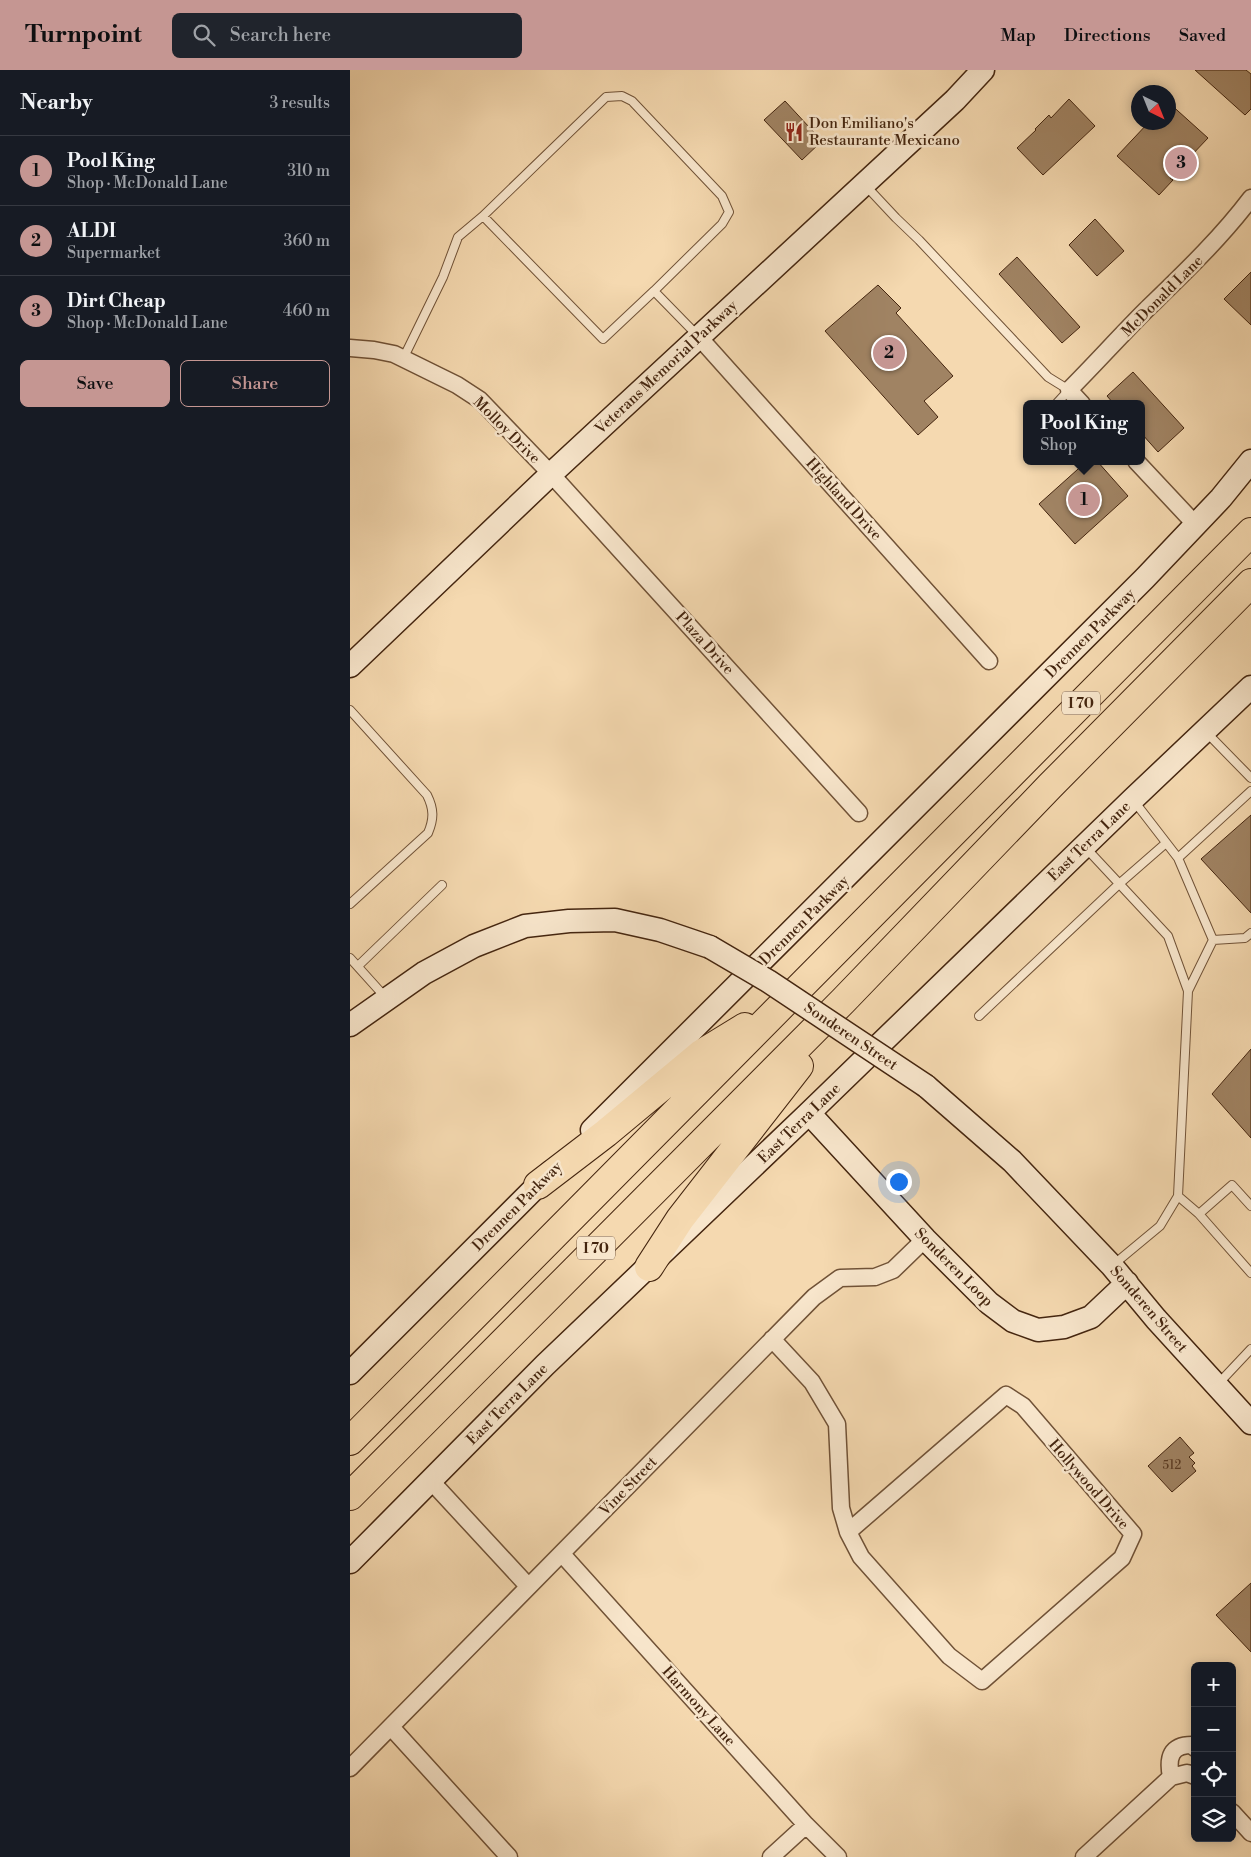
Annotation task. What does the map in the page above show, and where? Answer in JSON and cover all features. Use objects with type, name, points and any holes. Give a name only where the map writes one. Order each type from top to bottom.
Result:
[{"type":"highway","name":"I 70","points":[[350,1442],[1251,532]]},
{"type":"highway","name":"I 70","points":[[350,1496],[843,1001],[1050,786],[1251,583]]},
{"type":"highway","points":[[649,1267],[680,1220],[807,1056],[843,1001]]},
{"type":"highway","points":[[538,1185],[606,1133],[701,1054],[783,1004]]},
{"type":"main road","name":"Veterans Memorial Parkway","points":[[350,666],[698,336],[956,100],[984,70]]},
{"type":"main road","name":"Drennen Parkway","points":[[350,1373],[1145,578],[1221,498],[1251,461]]},
{"type":"main road","name":"East Terra Lane","points":[[350,1562],[545,1365],[809,1113],[1133,799],[1251,688]]},
{"type":"main road","name":"Sonderen Street","points":[[350,1025],[424,973],[474,946],[525,926],[569,921],[615,920],[660,930],[710,947],[768,981],[926,1086],[1012,1160],[1112,1266],[1156,1319],[1251,1423]]},
{"type":"main road","name":"Sonderen Loop","points":[[809,1113],[925,1239],[989,1303],[1013,1321],[1038,1330],[1064,1327],[1091,1317],[1127,1283]]},
{"type":"street","name":"McDonald Lane","points":[[1069,390],[1203,255],[1251,198]]},
{"type":"street","name":"Highland Drive","points":[[698,336],[989,661]]},
{"type":"street","name":"Molloy Drive","points":[[350,348],[394,354],[457,385],[480,400],[551,474]]},
{"type":"street","points":[[1069,390],[1078,400]]},
{"type":"street","points":[[1140,465],[1195,524]]},
{"type":"street","name":"Plaza Drive","points":[[551,474],[859,813]]},
{"type":"street","name":"Vine Street","points":[[350,1768],[814,1297],[840,1278],[876,1277],[893,1270],[925,1239]]},
{"type":"street","name":"Hollywood Drive","points":[[772,1339],[812,1382],[837,1424],[840,1508],[848,1532],[861,1557],[949,1656],[982,1681],[1122,1558],[1133,1534],[1023,1406],[1006,1395],[848,1532]]},
{"type":"street","points":[[430,1481],[528,1586]]},
{"type":"street","name":"Harmony Lane","points":[[562,1554],[806,1825],[838,1857]]},
{"type":"street","points":[[391,1727],[509,1857]]},
{"type":"street","points":[[1171,1777],[1169,1761],[1173,1752],[1182,1745],[1191,1745]]},
{"type":"street","points":[[1084,1857],[1171,1777],[1187,1773],[1191,1774]]},
{"type":"street","points":[[1236,1816],[1251,1833]]},
{"type":"street","points":[[771,1857],[806,1825]]},
{"type":"lane","points":[[403,359],[443,277],[458,237],[483,216],[606,96],[622,96],[632,102],[722,196],[729,212],[722,224],[603,340],[483,216]]},
{"type":"lane","points":[[865,185],[1048,377],[1069,390]]},
{"type":"lane","points":[[654,291],[698,336]]},
{"type":"lane","name":"McDonald Lane","points":[[1060,400],[1069,390]]},
{"type":"lane","points":[[350,710],[428,795],[433,806],[433,821],[428,833],[350,904]]},
{"type":"lane","points":[[1205,731],[1251,778]]},
{"type":"lane","points":[[1178,858],[1251,791]]},
{"type":"lane","points":[[1133,799],[1178,858],[1213,940],[1188,991]]},
{"type":"lane","points":[[979,1016],[1119,884],[1166,843]]},
{"type":"lane","points":[[1084,846],[1168,936],[1188,991],[1178,1196],[1160,1226],[1112,1266]]},
{"type":"lane","points":[[358,966],[442,885]]},
{"type":"lane","points":[[1213,940],[1245,938],[1251,933]]},
{"type":"lane","points":[[350,958],[388,999]]},
{"type":"lane","points":[[1199,1214],[1232,1185],[1251,1206]]},
{"type":"lane","points":[[1178,1196],[1199,1214],[1251,1273]]},
{"type":"lane","points":[[1217,1386],[1251,1349]]},
{"type":"building","points":[[1195,70],[1246,70],[1251,74],[1251,109],[1245,115]]},
{"type":"building","points":[[1069,99],[1095,126],[1043,175],[1017,148],[1049,115],[1051,118]]},
{"type":"building","name":"Don Emiliano's Restaurante Mexicano","points":[[785,101],[822,141],[802,160],[764,120]]},
{"type":"building","points":[[1176,109],[1208,138],[1170,178],[1173,180],[1159,195],[1117,156],[1141,130],[1176,130]]},
{"type":"building","points":[[1095,219],[1124,251],[1097,276],[1069,245]]},
{"type":"building","points":[[1017,257],[1080,327],[1062,343],[999,274]]},
{"type":"building","points":[[1251,272],[1251,325],[1224,299]]},
{"type":"building","points":[[878,285],[901,308],[896,313],[953,376],[924,401],[938,417],[918,435],[825,331]]},
{"type":"building","points":[[1133,372],[1184,428],[1158,452],[1145,437],[1145,400],[1110,400],[1107,396]]},
{"type":"building","points":[[1083,465],[1101,465],[1128,496],[1075,544],[1039,504]]},
{"type":"building","points":[[1251,815],[1251,913],[1201,859]]},
{"type":"building","points":[[1251,1049],[1251,1138],[1212,1094]]},
{"type":"building","points":[[1180,1437],[1194,1453],[1189,1457],[1195,1463],[1192,1466],[1196,1471],[1172,1492],[1148,1466]]},
{"type":"building","points":[[1251,1583],[1251,1652],[1216,1615]]},
{"type":"place","name":"Don Emiliano's Restaurante Mexicano","points":[[794,132]]},
{"type":"place","name":"Dirt Cheap","points":[[1181,163]]},
{"type":"place","name":"ALDI","points":[[889,353]]},
{"type":"place","name":"Pool King","points":[[1084,500]]}]
